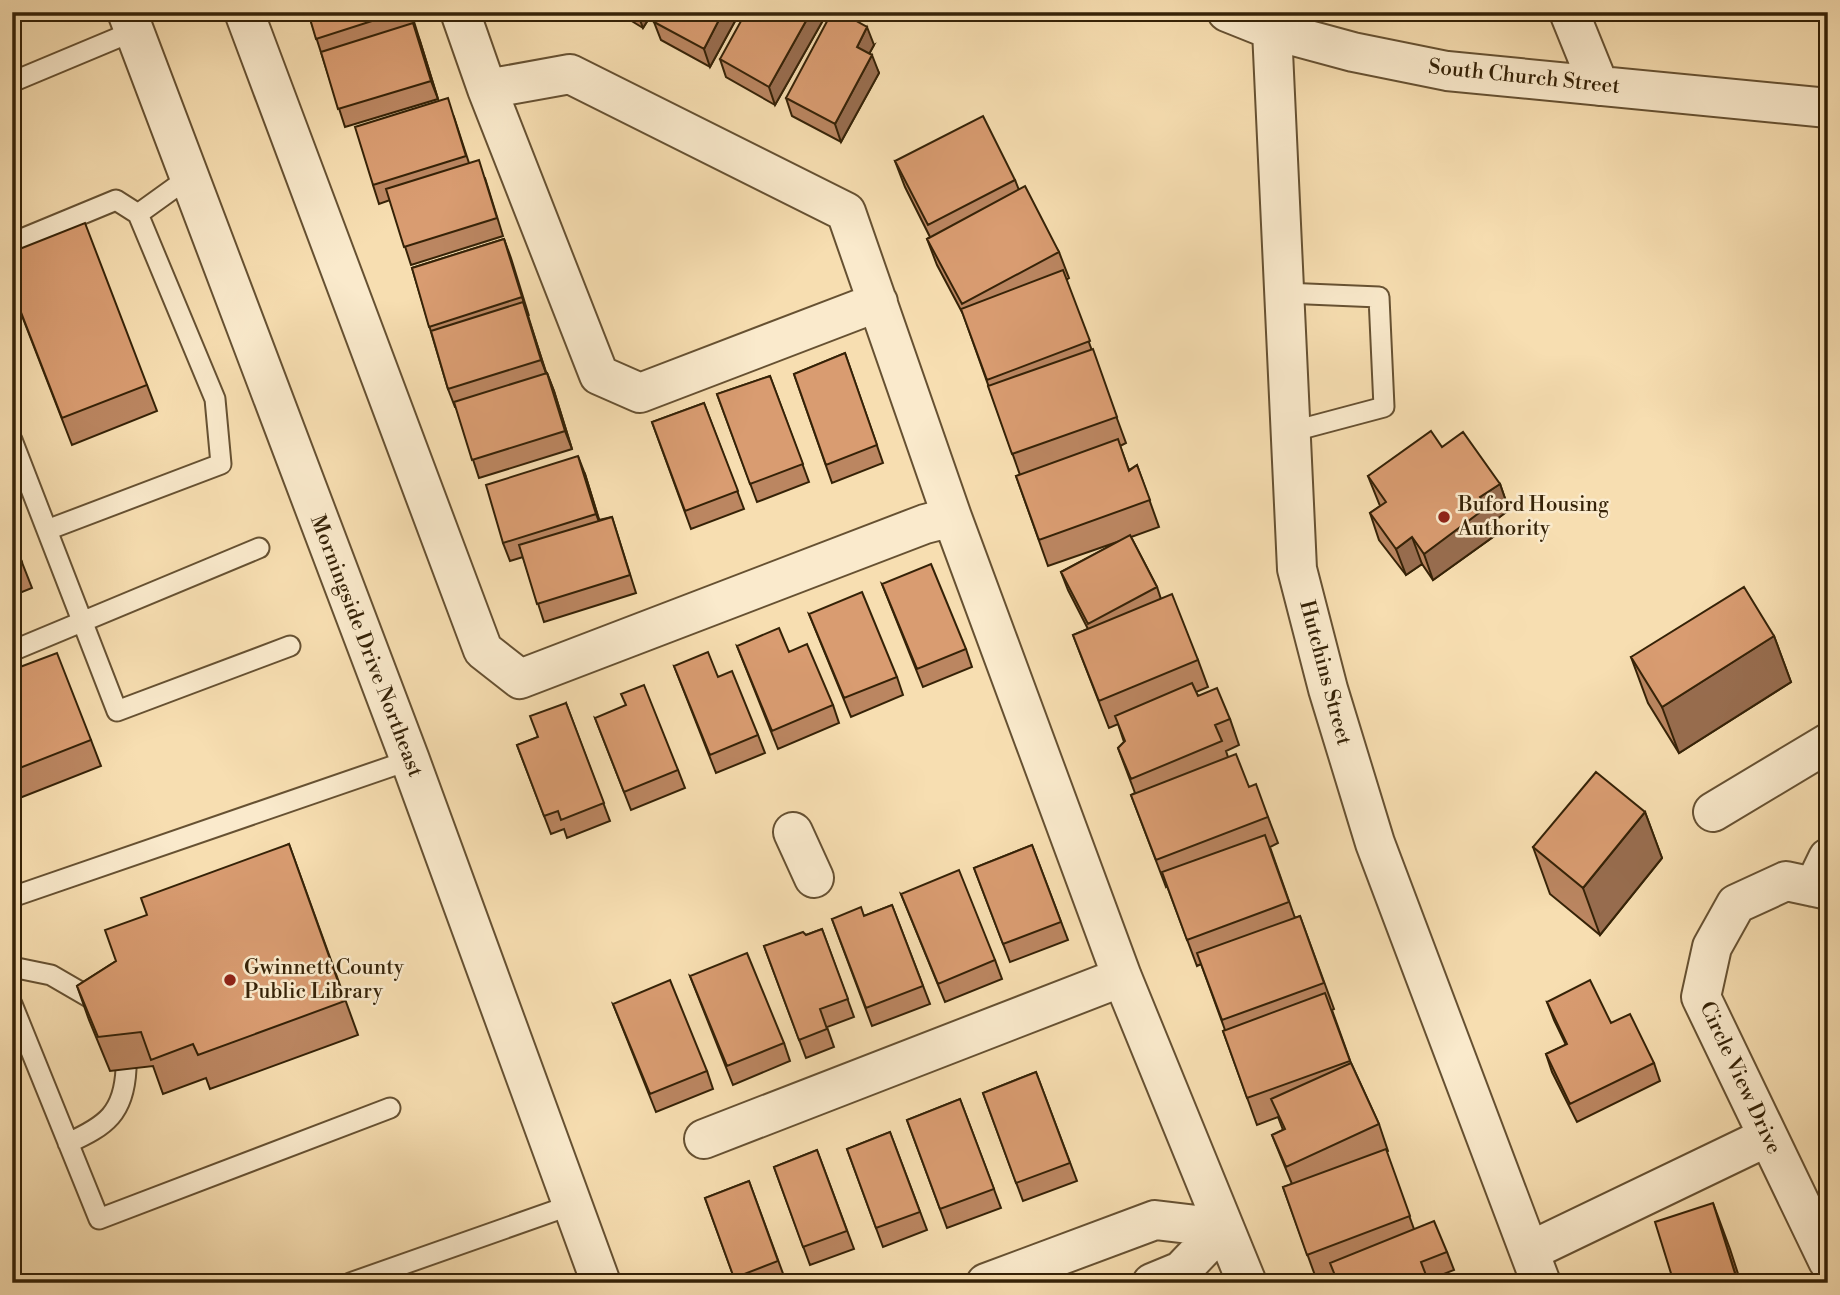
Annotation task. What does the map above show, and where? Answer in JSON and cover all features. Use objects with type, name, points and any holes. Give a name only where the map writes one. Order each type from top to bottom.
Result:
[{"type":"street","points":[[244,12],[483,650],[520,679],[925,524],[952,517]]},
{"type":"street","points":[[460,12],[487,89],[599,375],[639,393],[878,302]]},
{"type":"street","name":"South Church Street","points":[[1227,12],[1272,30],[1447,71],[1828,108]]},
{"type":"street","points":[[1570,12],[1599,86]]},
{"type":"street","name":"Morningside Drive Northeast","points":[[130,22],[410,760],[601,1283]]},
{"type":"street","name":"Hutchins Street","points":[[1272,30],[1297,569],[1328,689],[1375,843],[1536,1267]]},
{"type":"street","points":[[487,89],[570,74],[846,212],[952,517],[1122,976],[1247,1283]]},
{"type":"street","points":[[1713,812],[1828,743]]},
{"type":"street","points":[[793,832],[814,878]]},
{"type":"street","name":"Circle View Drive","points":[[1823,879],[1786,881],[1736,904],[1712,947],[1701,997],[1828,1261]]},
{"type":"street","points":[[704,1139],[1122,976]]},
{"type":"street","points":[[1536,1267],[1767,1138]]},
{"type":"street","points":[[986,1283],[1155,1220],[1222,1227]]},
{"type":"street","points":[[1152,1283],[1181,1271],[1222,1227]]},
{"type":"lane","points":[[12,82],[130,22]]},
{"type":"lane","points":[[138,214],[188,177]]},
{"type":"lane","points":[[12,243],[117,200],[138,214],[215,399],[221,464],[47,530]]},
{"type":"lane","points":[[1284,293],[1379,297],[1384,407],[1290,432]]},
{"type":"lane","points":[[12,440],[117,711],[290,646]]},
{"type":"lane","points":[[12,652],[259,548]]},
{"type":"lane","points":[[12,897],[410,760]]},
{"type":"lane","points":[[12,967],[51,975],[92,997],[107,1009]]},
{"type":"lane","points":[[12,1003],[99,1219],[390,1108]]},
{"type":"lane","points":[[68,1143],[101,1128],[117,1109],[126,1069]]},
{"type":"lane","points":[[350,1283],[574,1204]]},
{"type":"building","points":[[308,12],[400,12],[316,39]]},
{"type":"building","points":[[660,12],[723,12],[704,49],[654,22]]},
{"type":"building","points":[[746,12],[811,12],[769,87],[720,59]]},
{"type":"building","points":[[832,12],[840,12],[867,27],[857,47],[872,55],[835,124],[786,98]]},
{"type":"building","points":[[413,23],[431,81],[338,109],[321,52]]},
{"type":"building","points":[[448,98],[466,156],[373,185],[355,127]]},
{"type":"building","points":[[983,116],[1015,180],[928,225],[895,161]]},
{"type":"building","points":[[479,160],[497,218],[404,247],[386,189]]},
{"type":"building","points":[[1025,186],[1059,252],[962,304],[927,239]]},
{"type":"building","points":[[85,223],[147,385],[62,418],[12,289],[12,252]]},
{"type":"building","points":[[504,239],[522,297],[429,327],[412,268]]},
{"type":"building","points":[[1063,270],[1090,341],[987,380],[961,309]]},
{"type":"building","points":[[523,302],[541,360],[448,389],[431,331]]},
{"type":"building","points":[[1093,349],[1117,417],[1012,454],[988,386]]},
{"type":"building","points":[[845,353],[877,445],[826,465],[794,374]]},
{"type":"building","points":[[547,373],[565,431],[472,460],[454,402]]},
{"type":"building","points":[[770,376],[803,464],[750,484],[717,394]]},
{"type":"building","points":[[704,403],[738,491],[685,511],[652,422]]},
{"type":"building","name":"Buford Housing Authority","points":[[1431,431],[1442,447],[1463,432],[1500,484],[1480,497],[1487,507],[1424,554],[1412,537],[1396,549],[1370,513],[1386,502],[1368,476]]},
{"type":"building","points":[[1118,439],[1129,471],[1137,465],[1150,500],[1039,540],[1016,476]]},
{"type":"building","points":[[578,456],[596,514],[503,543],[486,485]]},
{"type":"building","points":[[612,517],[630,575],[537,604],[519,545]]},
{"type":"building","points":[[1130,535],[1157,587],[1088,624],[1061,572]]},
{"type":"building","points":[[12,537],[22,562],[12,566]]},
{"type":"building","points":[[931,564],[966,649],[917,669],[882,584]]},
{"type":"building","points":[[1744,587],[1774,636],[1662,707],[1631,657]]},
{"type":"building","points":[[862,592],[897,677],[844,698],[809,614]]},
{"type":"building","points":[[1172,594],[1198,660],[1099,701],[1073,635]]},
{"type":"building","points":[[779,628],[789,652],[807,644],[833,705],[772,731],[737,646]]},
{"type":"building","points":[[708,652],[718,677],[732,671],[758,735],[710,755],[674,666]]},
{"type":"building","points":[[57,653],[91,740],[12,771],[12,670]]},
{"type":"building","points":[[1192,683],[1198,696],[1217,688],[1230,719],[1215,725],[1222,741],[1131,779],[1118,748],[1125,741],[1115,716]]},
{"type":"building","points":[[644,685],[678,770],[624,792],[595,718],[626,705],[621,694]]},
{"type":"building","points":[[566,703],[604,803],[561,820],[558,811],[544,816],[517,745],[538,737],[530,716]]},
{"type":"building","points":[[1236,754],[1249,787],[1256,784],[1268,817],[1156,860],[1131,795]]},
{"type":"building","points":[[1596,772],[1645,812],[1583,888],[1533,847]]},
{"type":"building","points":[[1265,835],[1289,902],[1187,940],[1162,872]]},
{"type":"building","name":"Gwinnett County Public Library","points":[[289,844],[345,1001],[198,1055],[193,1044],[151,1060],[141,1032],[98,1037],[77,986],[116,961],[105,930],[147,915],[141,898]]},
{"type":"building","points":[[1032,845],[1061,922],[1003,944],[974,868]]},
{"type":"building","points":[[959,870],[995,960],[938,984],[901,894]]},
{"type":"building","points":[[892,905],[923,986],[866,1008],[832,919],[861,907],[864,916]]},
{"type":"building","points":[[1300,916],[1324,983],[1222,1020],[1197,953]]},
{"type":"building","points":[[822,929],[848,999],[820,1009],[827,1029],[799,1040],[764,946],[803,932],[806,935]]},
{"type":"building","points":[[747,953],[784,1043],[727,1066],[690,976]]},
{"type":"building","points":[[670,980],[707,1071],[650,1094],[613,1004]]},
{"type":"building","points":[[1590,980],[1611,1023],[1630,1014],[1654,1063],[1570,1104],[1546,1054],[1567,1044],[1547,1002]]},
{"type":"building","points":[[1325,993],[1350,1061],[1247,1098],[1223,1031]]},
{"type":"building","points":[[1351,1063],[1379,1124],[1286,1167],[1272,1135],[1285,1129],[1271,1099]]},
{"type":"building","points":[[1036,1072],[1070,1163],[1016,1183],[983,1093]]},
{"type":"building","points":[[960,1099],[994,1189],[940,1209],[907,1120]]},
{"type":"building","points":[[890,1132],[920,1212],[876,1228],[847,1149]]},
{"type":"building","points":[[1386,1149],[1410,1216],[1307,1255],[1283,1187]]},
{"type":"building","points":[[817,1150],[847,1231],[803,1247],[774,1167]]},
{"type":"building","points":[[749,1181],[778,1261],[734,1278],[705,1198]]},
{"type":"building","points":[[1713,1203],[1738,1283],[1674,1283],[1655,1222]]},
{"type":"building","points":[[1434,1221],[1447,1252],[1421,1262],[1429,1283],[1338,1283],[1330,1263]]},
{"type":"building","points":[[442,1278],[444,1283],[428,1283]]},
{"type":"place","name":"Buford Housing Authority","points":[[1444,517]]},
{"type":"place","name":"Gwinnett County Public Library","points":[[230,980]]}]
